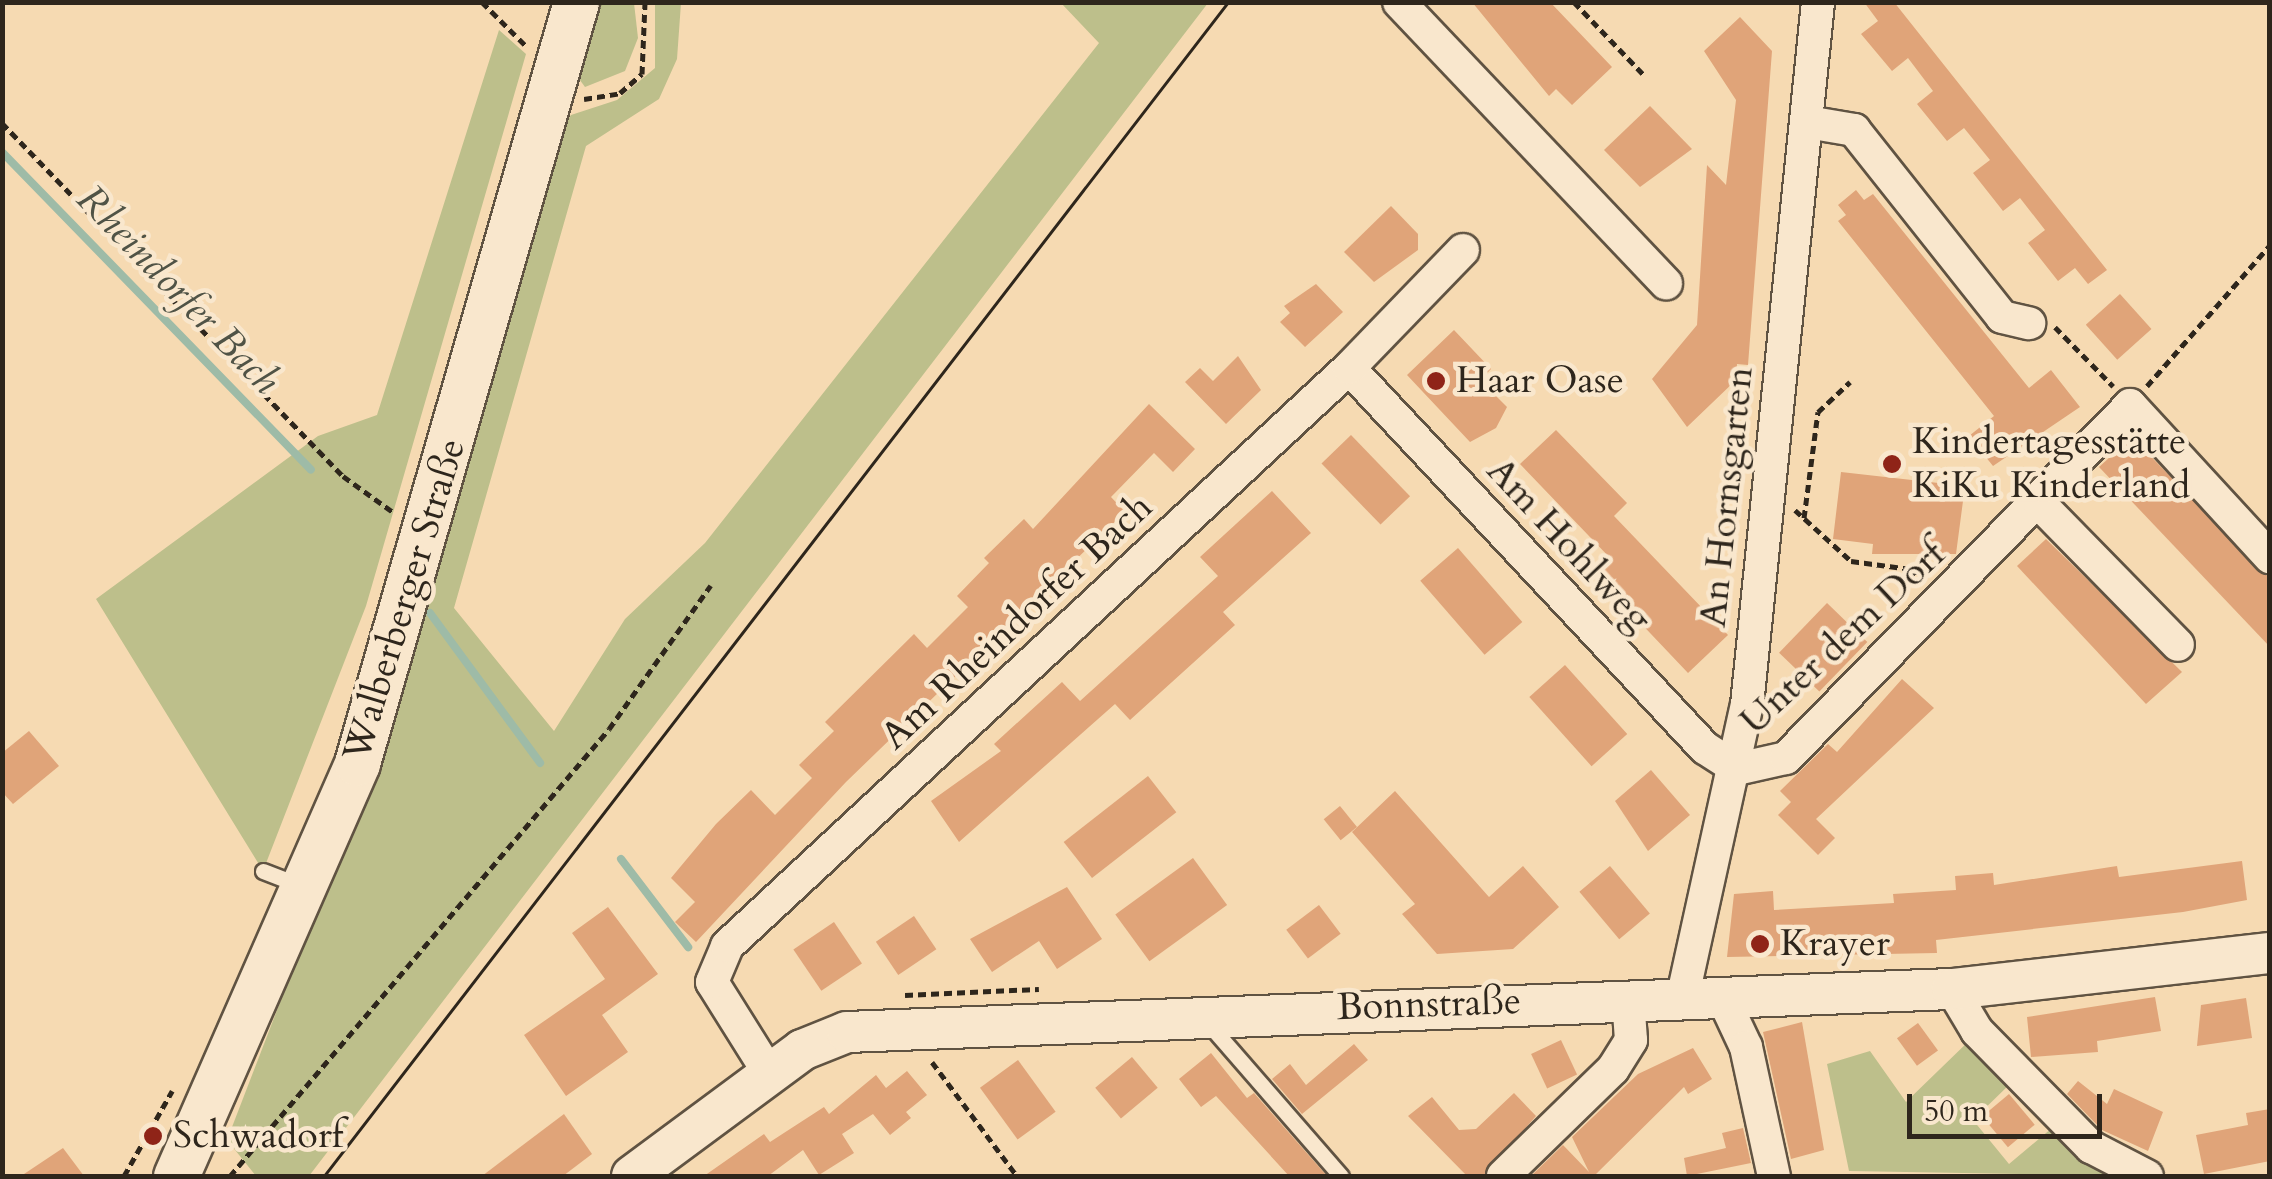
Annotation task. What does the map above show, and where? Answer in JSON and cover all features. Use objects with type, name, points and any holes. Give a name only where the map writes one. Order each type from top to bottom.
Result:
[{"type":"main road","name":"Walberberger Straße","points":[[182,1170],[357,762],[415,574],[538,78],[576,2]]},
{"type":"street","points":[[1399,2],[1666,282]]},
{"type":"street","name":"An Hornsgarten","points":[[1702,996],[1737,768],[1813,123],[1818,2]]},
{"type":"street","points":[[1813,123],[1854,130],[2002,317],[2029,322]]},
{"type":"street","name":"Am Rheindorfer Bach","points":[[769,1072],[712,982],[727,946],[1349,368],[1463,250]]},
{"type":"street","name":"Am Hohlweg","points":[[1349,368],[1705,748],[1737,768]]},
{"type":"street","points":[[2130,405],[2270,557]]},
{"type":"street","name":"Unter dem Dorf","points":[[1737,768],[1786,758],[2040,504],[2130,405]]},
{"type":"street","points":[[2040,504],[2178,645]]},
{"type":"street","name":"Bonnstraße","points":[[632,1176],[769,1072],[847,1032],[916,1022],[1952,989],[2270,953]]},
{"type":"street","points":[[1952,989],[1977,1032],[2091,1147],[2147,1176]]},
{"type":"street","points":[[1702,996],[1746,1047],[1774,1176]]},
{"type":"street","points":[[1502,1176],[1613,1069],[1630,1040],[1628,998]]},
{"type":"lane","points":[[264,871],[306,887]]},
{"type":"lane","points":[[1198,1012],[1342,1176]]},
{"type":"path","points":[[482,2],[511,33]]},
{"type":"path","points":[[534,34],[538,78],[589,100],[620,93],[642,74],[645,2]]},
{"type":"path","points":[[1574,2],[1643,74]]},
{"type":"path","points":[[2,123],[343,476],[400,517],[406,498]]},
{"type":"path","points":[[2029,322],[2058,327],[2130,405],[2270,245]]},
{"type":"path","points":[[1804,518],[1818,412],[1850,382]]},
{"type":"path","points":[[1768,484],[1851,561],[1910,570],[1921,581],[1909,594]]},
{"type":"path","points":[[230,1176],[609,728],[711,585]]},
{"type":"path","points":[[916,1022],[929,1057],[1017,1176]]},
{"type":"path","points":[[124,1176],[179,1079]]},
{"type":"green space","points":[[592,3],[634,3],[638,38],[625,71],[585,87],[574,72]]},
{"type":"green space","points":[[655,3],[681,3],[677,59],[659,99],[586,146],[454,608],[554,731],[625,619],[705,543],[1099,43],[1061,3],[1208,3],[309,1176],[256,1176],[227,1140],[380,743],[555,138],[571,115],[617,100],[655,68]]},
{"type":"green space","points":[[499,30],[526,54],[366,606],[263,871],[96,599],[318,436],[377,415]]},
{"type":"green space","points":[[1973,1037],[2011,1083],[1973,1120],[2009,1164],[2052,1128],[2128,1176],[1849,1171],[1827,1064],[1870,1051],[1906,1102]]},
{"type":"building","points":[[1472,2],[1550,2],[1612,67],[1572,105],[1556,89],[1549,96]]},
{"type":"building","points":[[1864,2],[1894,2],[2107,270],[2088,284],[2075,268],[2058,281],[2028,243],[2045,230],[2020,198],[2003,211],[1973,173],[1990,160],[1964,128],[1947,141],[1917,104],[1933,91],[1908,58],[1892,71],[1861,34],[1878,21]]},
{"type":"building","points":[[1740,17],[1772,51],[1748,365],[1737,364],[1736,380],[1687,427],[1652,379],[1697,325],[1707,165],[1726,185],[1736,100],[1704,51]]},
{"type":"building","points":[[1650,106],[1692,149],[1640,187],[1604,150]]},
{"type":"building","points":[[1856,190],[1864,200],[1873,194],[2029,388],[2051,370],[2080,407],[1993,466],[1969,436],[1994,416],[1838,221],[1846,215],[1838,205]]},
{"type":"building","points":[[1391,206],[1418,234],[1418,250],[1374,282],[1344,252]]},
{"type":"building","points":[[1316,284],[1343,312],[1305,347],[1280,322],[1290,313],[1284,306]]},
{"type":"building","points":[[2120,294],[2151,329],[2117,360],[2086,325]]},
{"type":"building","points":[[1454,330],[1491,369],[1480,380],[1507,407],[1496,428],[1470,442],[1407,375]]},
{"type":"building","points":[[1238,356],[1261,390],[1226,424],[1185,382],[1200,368],[1213,381]]},
{"type":"building","points":[[1149,404],[1195,449],[1173,472],[1154,453],[1111,497],[1125,512],[846,782],[696,942],[675,922],[695,902],[671,878],[716,824],[751,790],[775,815],[812,778],[799,765],[834,731],[825,722],[914,634],[927,648],[968,607],[957,596],[989,563],[984,558],[1024,519],[1033,529]]},
{"type":"building","points":[[1556,430],[1627,503],[1614,516],[1728,635],[1688,673],[1595,575],[1611,559],[1520,464]]},
{"type":"building","points":[[1351,435],[1410,496],[1381,525],[1322,463]]},
{"type":"building","points":[[2132,437],[2270,579],[2270,647],[2099,467]]},
{"type":"building","points":[[1841,472],[1965,486],[1956,554],[1872,554],[1873,544],[1833,539]]},
{"type":"building","points":[[1272,491],[1311,533],[1223,612],[1235,625],[1130,720],[1115,704],[959,842],[931,801],[1001,751],[994,744],[1062,682],[1080,701],[1218,576],[1200,557]]},
{"type":"building","points":[[2046,539],[2182,672],[2146,704],[2017,566]]},
{"type":"building","points":[[1458,548],[1522,622],[1485,655],[1420,581]]},
{"type":"building","points":[[1827,603],[1867,642],[1819,692],[1779,653]]},
{"type":"building","points":[[1565,665],[1627,734],[1592,766],[1529,697]]},
{"type":"building","points":[[1902,679],[1934,708],[1816,819],[1835,838],[1818,855],[1778,815],[1791,802],[1780,791],[1828,744],[1837,752]]},
{"type":"building","points":[[29,731],[59,766],[13,804],[2,792],[2,753]]},
{"type":"building","points":[[1651,770],[1690,815],[1648,851],[1615,801]]},
{"type":"building","points":[[1148,776],[1176,812],[1092,878],[1064,842]]},
{"type":"building","points":[[1395,791],[1489,897],[1523,866],[1559,907],[1513,949],[1437,954],[1402,914],[1415,904],[1352,832]]},
{"type":"building","points":[[1340,806],[1357,827],[1341,840],[1324,819]]},
{"type":"building","points":[[1193,858],[1227,905],[1149,961],[1115,914]]},
{"type":"building","points":[[2242,861],[2247,900],[2183,912],[1936,940],[1937,953],[1727,957],[1734,894],[1773,891],[1774,910],[1894,903],[1893,894],[1956,890],[1955,876],[1993,873],[1994,885],[2117,866],[2119,877]]},
{"type":"building","points":[[1610,866],[1650,913],[1619,939],[1579,892]]},
{"type":"building","points":[[1067,887],[1102,939],[1057,969],[1039,941],[992,972],[970,939]]},
{"type":"building","points":[[1319,905],[1341,934],[1308,958],[1286,930]]},
{"type":"building","points":[[608,907],[658,974],[602,1015],[628,1052],[566,1096],[524,1035],[605,979],[572,933]]},
{"type":"building","points":[[914,916],[936,949],[898,975],[876,942]]},
{"type":"building","points":[[834,922],[862,963],[821,991],[793,949]]},
{"type":"building","points":[[2155,997],[2161,1031],[2097,1041],[2098,1052],[2031,1057],[2027,1017]]},
{"type":"building","points":[[2246,998],[2252,1038],[2197,1046],[2201,1005]]},
{"type":"building","points":[[1802,1022],[1824,1150],[1791,1159],[1763,1032]]},
{"type":"building","points":[[1918,1023],[1938,1051],[1917,1066],[1897,1038]]},
{"type":"building","points":[[1561,1040],[1577,1074],[1547,1088],[1531,1054]]},
{"type":"building","points":[[1354,1044],[1368,1060],[1302,1114],[1272,1079],[1290,1064],[1306,1085]]},
{"type":"building","points":[[1693,1048],[1712,1079],[1688,1094],[1684,1087],[1594,1176],[1531,1176],[1563,1145],[1589,1172],[1572,1137],[1638,1074]]},
{"type":"building","points":[[1211,1053],[1247,1098],[1254,1093],[1327,1176],[1289,1176],[1216,1096],[1201,1107],[1179,1079]]},
{"type":"building","points":[[1132,1057],[1158,1088],[1121,1118],[1095,1088]]},
{"type":"building","points":[[1018,1060],[1056,1112],[1018,1139],[980,1088]]},
{"type":"building","points":[[907,1071],[927,1095],[906,1112],[911,1118],[890,1135],[873,1114],[842,1134],[854,1153],[819,1175],[803,1150],[768,1176],[704,1176],[764,1134],[770,1142],[824,1107],[829,1114],[876,1075],[886,1088]]},
{"type":"building","points":[[2078,1081],[2107,1104],[2114,1089],[2163,1112],[2148,1151],[2102,1130],[2067,1094]]},
{"type":"building","points":[[1514,1093],[1536,1116],[1484,1176],[1467,1176],[1408,1116],[1432,1097],[1459,1130],[1476,1129]]},
{"type":"building","points":[[2009,1094],[2035,1125],[2008,1147],[1982,1116]]},
{"type":"building","points":[[2270,1109],[2270,1161],[2204,1174],[2196,1135],[2248,1125],[2246,1113]]},
{"type":"building","points":[[564,1114],[592,1154],[563,1176],[482,1176]]},
{"type":"building","points":[[1743,1128],[1751,1163],[1687,1176],[1684,1158],[1726,1148],[1722,1133]]},
{"type":"building","points":[[63,1148],[84,1176],[21,1176]]},
{"type":"waterway","name":"Rheindorfer Bach","points":[[2,152],[311,470]]},
{"type":"waterway","points":[[430,613],[540,763]]},
{"type":"waterway","points":[[621,859],[688,947]]},
{"type":"tram line","points":[[324,1176],[1228,2]]},
{"type":"place","name":"Haar Oase","points":[[1436,381]]},
{"type":"place","name":"Kindertagesstätte KiKu Kinderland","points":[[1892,464]]},
{"type":"place","name":"Krayer","points":[[1760,944]]},
{"type":"place","name":"Schwadorf","points":[[153,1136]]}]
